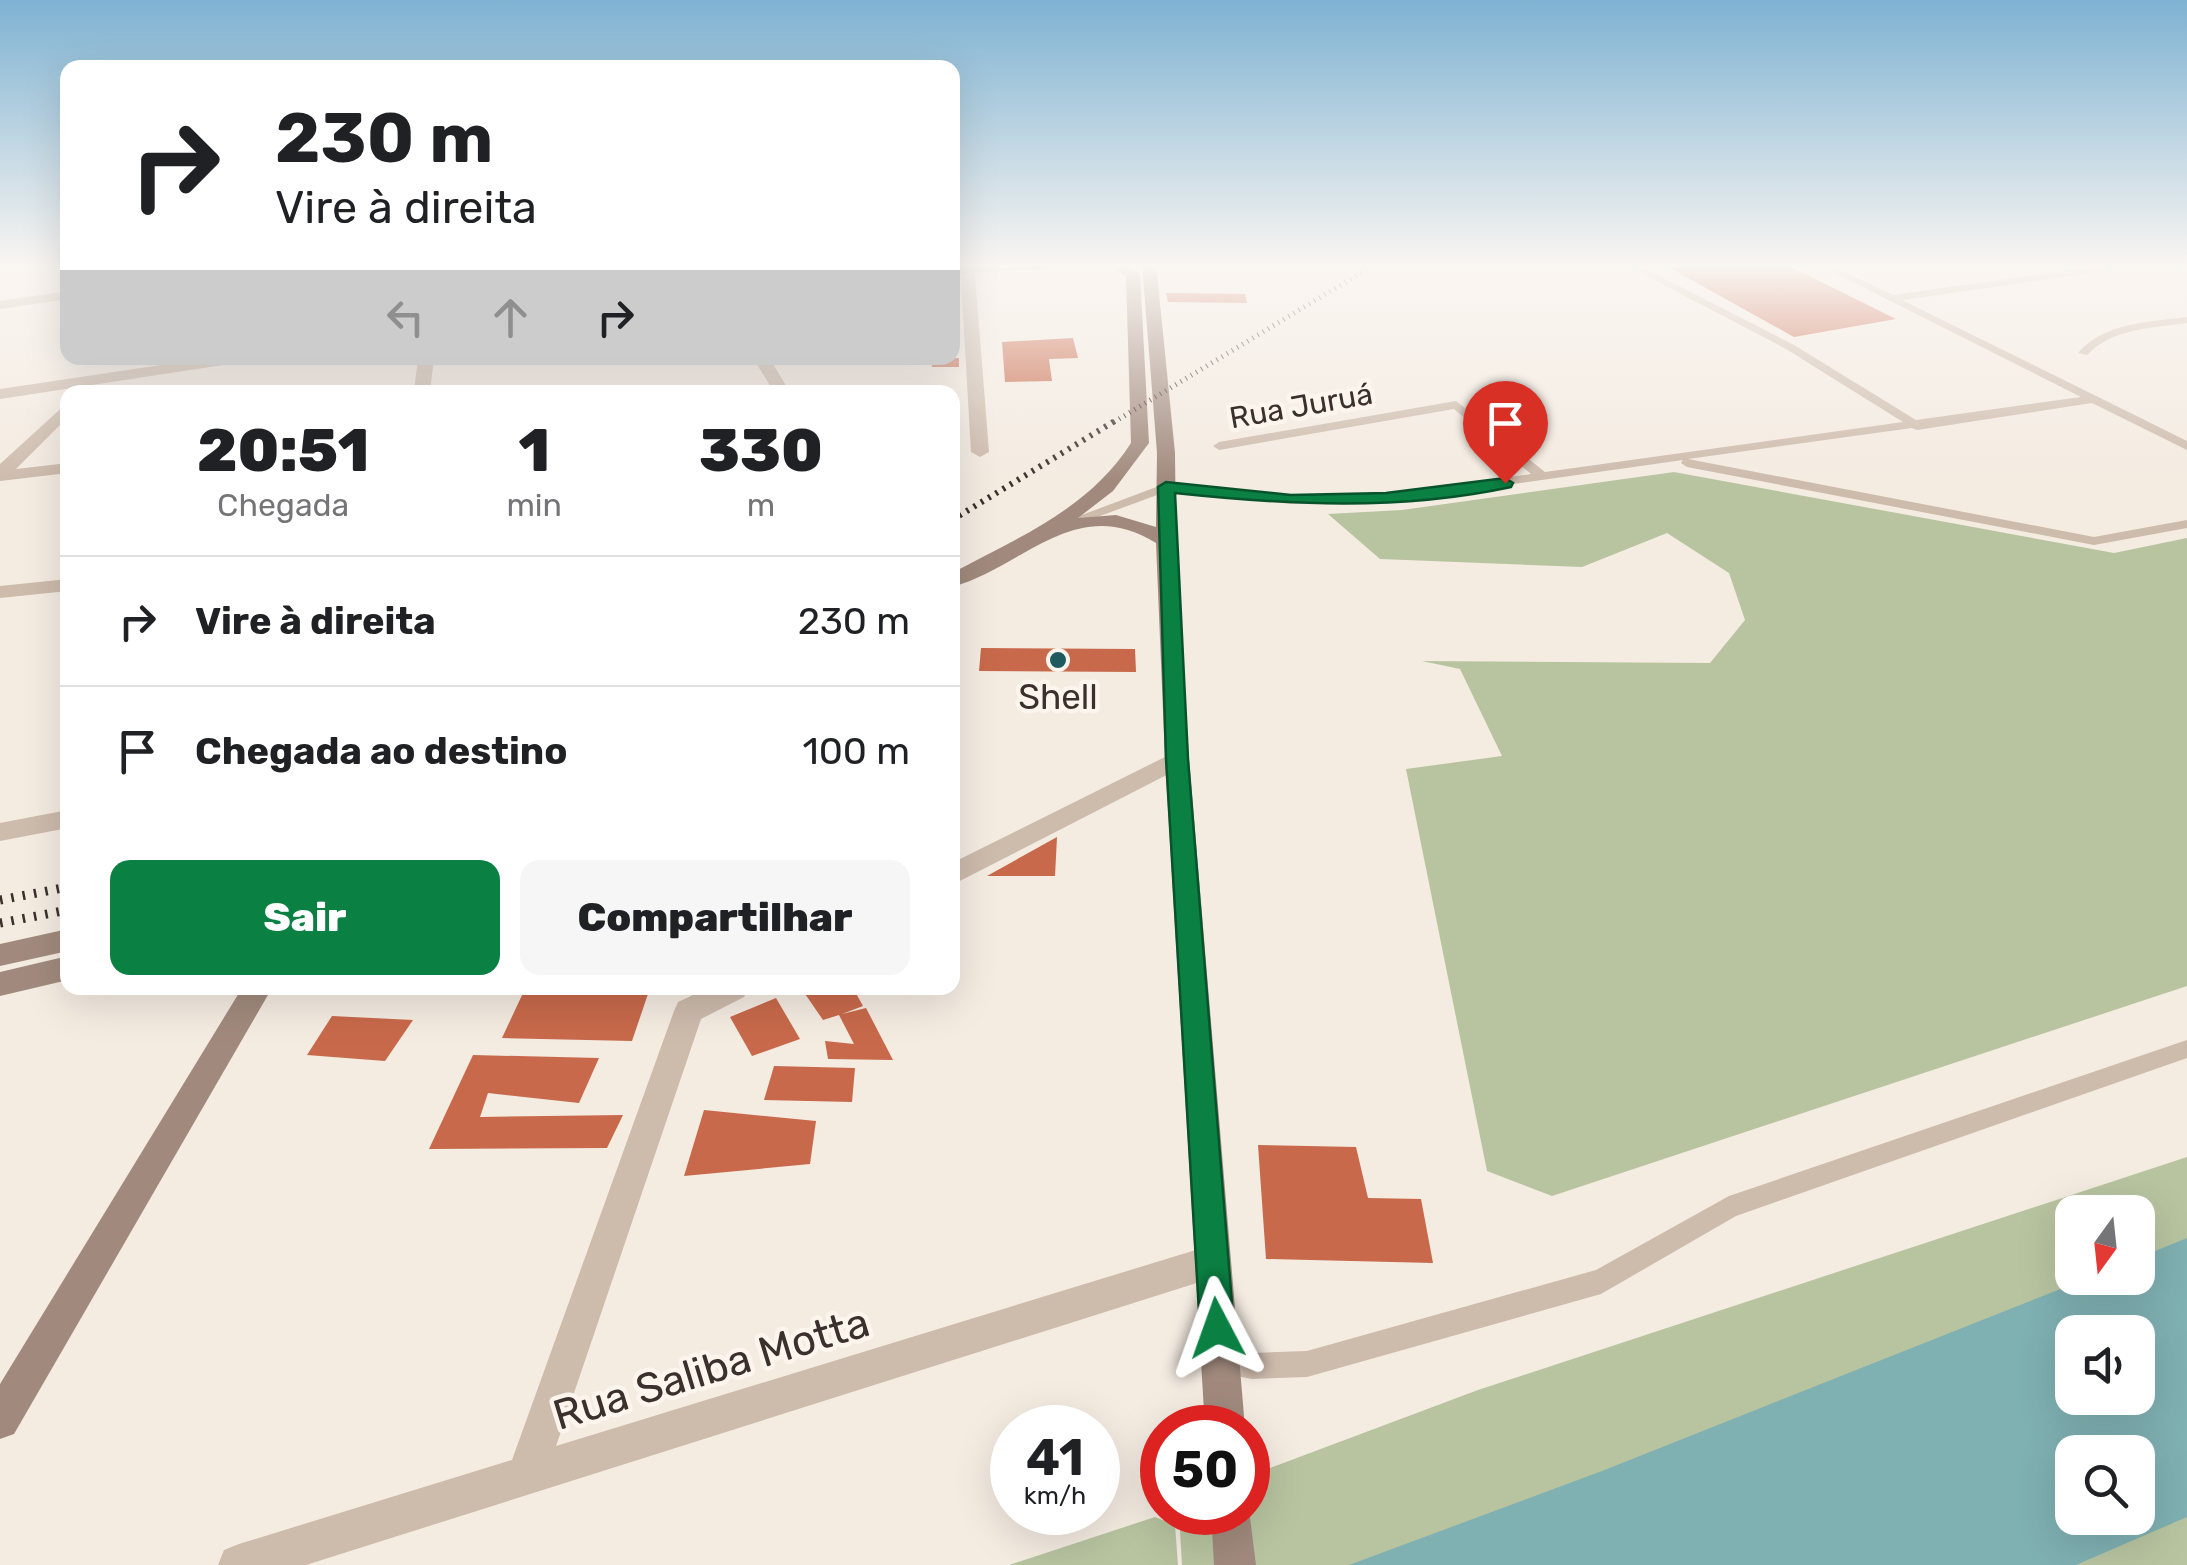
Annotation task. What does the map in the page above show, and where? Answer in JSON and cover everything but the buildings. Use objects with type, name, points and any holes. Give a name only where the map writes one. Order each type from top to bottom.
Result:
[{"type":"main road","points":[[960,577],[1038,534],[1129,467],[1140,443],[1136,336]]},
{"type":"main road","points":[[1155,336],[1166,487],[1177,759],[1223,1405]]},
{"type":"main road","points":[[1038,534],[1111,518],[1138,524],[1166,541]]},
{"type":"main road","points":[[0,956],[60,942]]},
{"type":"main road","points":[[0,984],[60,970]]},
{"type":"main road","points":[[0,1420],[254,995]]},
{"type":"main road","points":[[1233,1535],[1235,1565]]},
{"type":"street","points":[[972,336],[980,452]]},
{"type":"street","points":[[960,352],[974,352]]},
{"type":"street","points":[[94,385],[199,365]]},
{"type":"street","points":[[0,394],[60,389]]},
{"type":"street","points":[[0,475],[60,416]]},
{"type":"street","points":[[0,475],[60,469]]},
{"type":"street","points":[[0,592],[60,585]]},
{"type":"street","points":[[960,871],[1177,759]]},
{"type":"street","points":[[0,832],[60,821]]},
{"type":"street","points":[[526,1476],[688,1011],[720,995]]},
{"type":"street","name":"Rua Saliba Motta","points":[[239,1565],[1212,1262]]},
{"type":"lane","points":[[1769,336],[1917,426]]},
{"type":"lane","points":[[1971,336],[2187,446]]},
{"type":"lane","points":[[2083,353],[2090,343],[2110,336]]},
{"type":"lane","points":[[1038,534],[1166,487],[1291,500],[1367,499],[1544,478],[2094,399]]},
{"type":"lane","name":"Rua Juruá","points":[[1219,446],[1456,404],[1544,478]]},
{"type":"lane","points":[[1671,460],[2094,541],[2187,524]]},
{"type":"lane","points":[[1220,1362],[1252,1366],[1306,1364],[1600,1281],[1729,1206],[2187,1049]]},
{"type":"green space","points":[[1674,472],[2114,553],[2187,538],[2187,986],[1552,1196],[1487,1171],[1406,769],[1502,756],[1460,669],[1422,661],[1710,663],[1745,620],[1729,573],[1667,533],[1582,567],[1380,559],[1328,514],[1402,510]]},
{"type":"green space","points":[[2187,1157],[2187,1565],[1182,1565],[1180,1535],[1270,1535],[1270,1468],[1478,1390],[2055,1200],[2055,1295],[2155,1295],[2155,1195],[2071,1195]]},
{"type":"green space","points":[[1140,1522],[1140,1535],[1176,1535],[1178,1565],[1009,1565],[1100,1535],[1120,1535],[1120,1529]]},
{"type":"water","points":[[2187,1238],[2187,1517],[2155,1531],[2155,1435],[2055,1435],[2055,1535],[2145,1535],[2076,1565],[1349,1565],[1602,1471],[2055,1291],[2055,1295],[2155,1295],[2155,1251]]},
{"type":"railway","points":[[1114,422],[1256,336]]},
{"type":"railway","points":[[960,515],[1118,419]]},
{"type":"railway","points":[[0,900],[60,889]]},
{"type":"railway","points":[[0,923],[60,912]]},
{"type":"place","name":"Shell","points":[[1058,660]]},
{"type":"route","points":[[1217,1328],[1177,759],[1166,487],[1291,500],[1386,498],[1505,483]]}]
